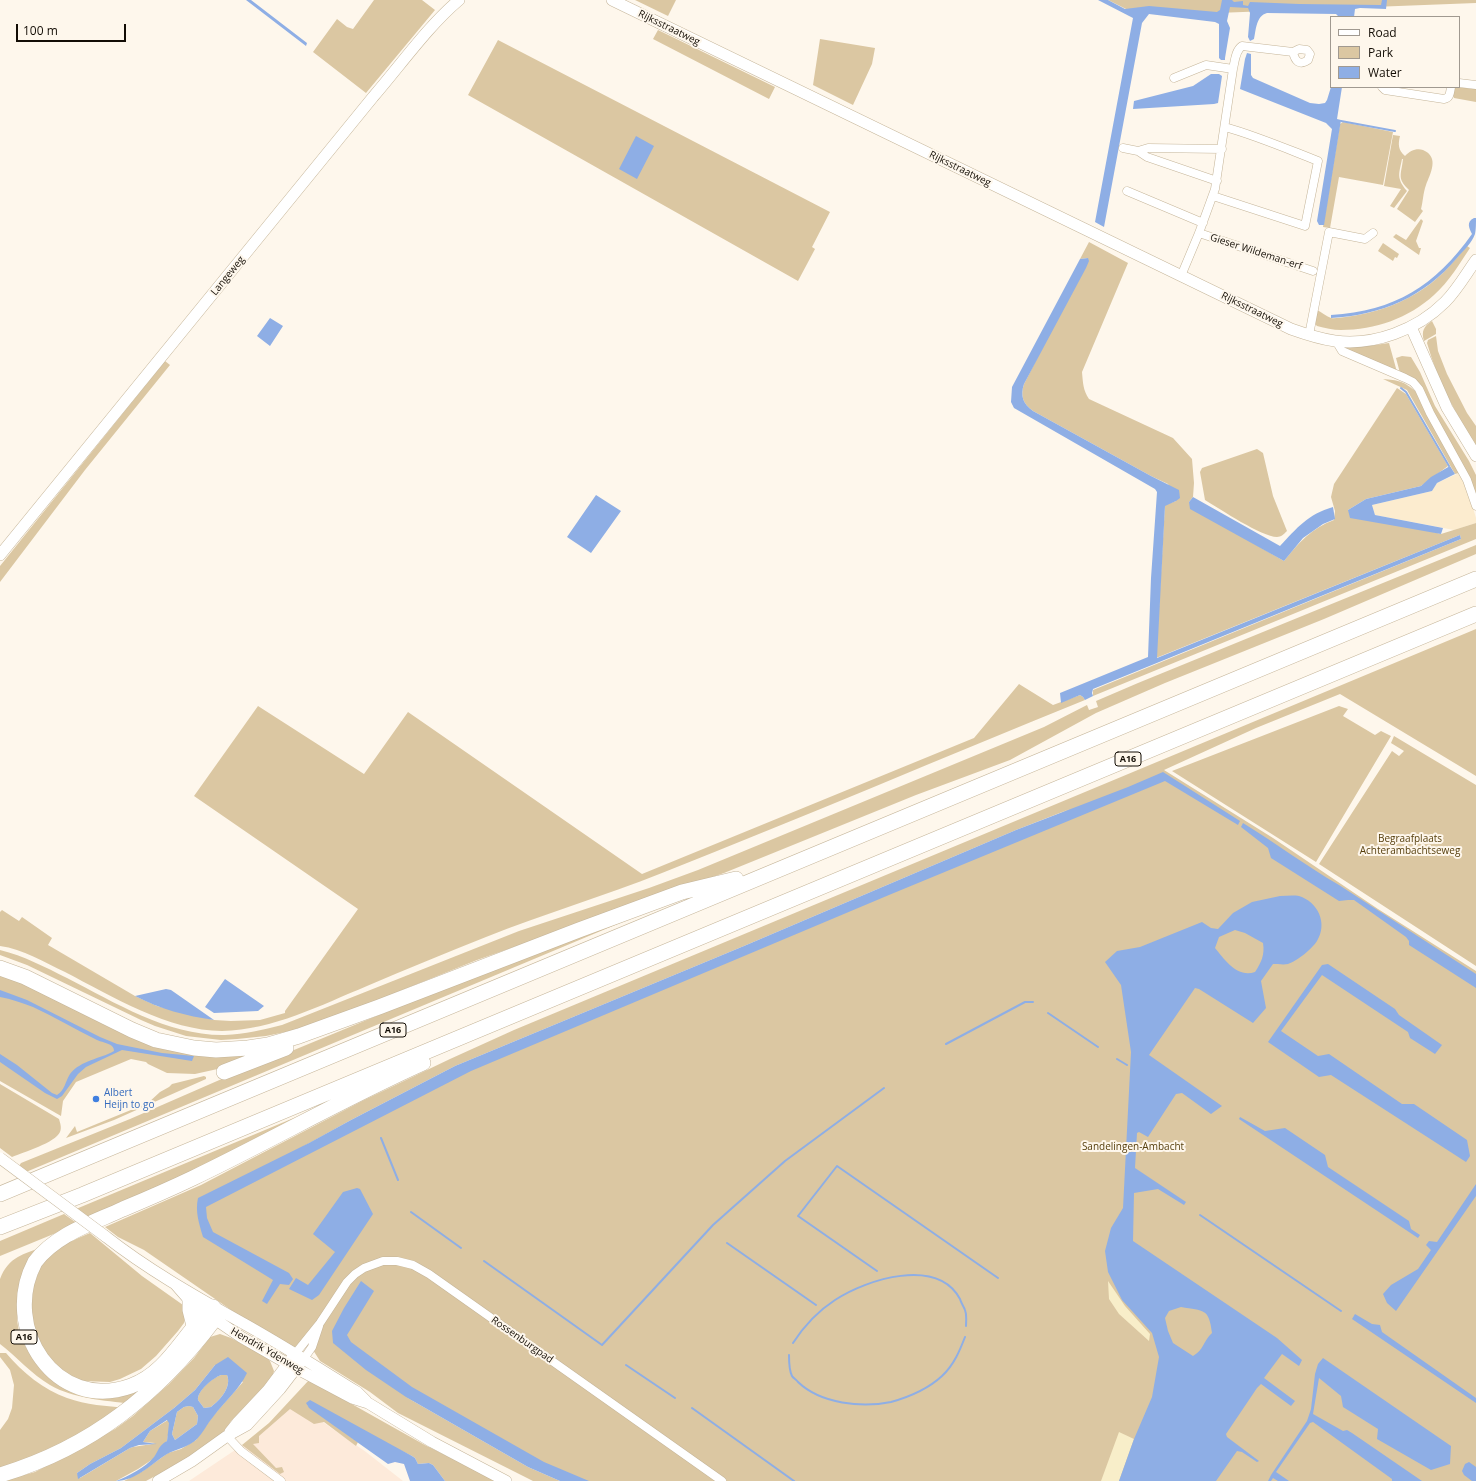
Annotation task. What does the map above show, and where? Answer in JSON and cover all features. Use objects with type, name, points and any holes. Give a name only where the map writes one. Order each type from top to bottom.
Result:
[{"type":"highway","name":"A16","points":[[0,1194],[1476,579]]},
{"type":"highway","name":"A16","points":[[0,1227],[82,1195],[1476,614]]},
{"type":"highway","name":"A16","points":[[0,968],[25,977],[132,1030],[156,1040],[194,1048],[229,1050],[248,1048],[268,1045],[299,1036],[682,892],[785,866]]},
{"type":"highway","name":"A16","points":[[224,1072],[302,1042],[379,1007]]},
{"type":"highway","name":"A16","points":[[211,1313],[194,1326],[170,1358],[152,1375],[131,1386],[99,1392],[82,1389],[54,1377],[36,1360],[21,1331],[19,1316],[23,1285],[28,1273],[36,1261],[45,1252],[76,1230],[192,1179],[412,1068],[473,1041],[496,1022]]},
{"type":"highway","points":[[190,1301],[190,1310],[194,1326]]},
{"type":"highway","points":[[0,1475],[31,1464],[83,1440],[124,1413],[170,1373],[183,1359],[211,1313]]},
{"type":"main road","name":"Langeweg","points":[[0,555],[373,97],[432,27],[459,0]]},
{"type":"main road","name":"Rijksstraatweg","points":[[612,0],[1291,329],[1309,336],[1336,341],[1373,339],[1410,327],[1429,316],[1445,302],[1475,264]]},
{"type":"main road","points":[[1410,327],[1447,408],[1476,456]]},
{"type":"main road","name":"Hendrik Ydenweg","points":[[0,1158],[105,1236],[176,1285],[195,1295],[211,1313]]},
{"type":"main road","name":"Hendrik Ydenweg","points":[[176,1285],[190,1301],[296,1361],[352,1398],[368,1403],[456,1456],[506,1481]]},
{"type":"main road","points":[[158,1481],[192,1461],[227,1436],[238,1422],[296,1361]]},
{"type":"street","name":"Gieser Wildeman-erf","points":[[1182,276],[1213,196],[1217,181],[1233,69],[1237,52],[1242,46],[1293,52]]},
{"type":"street","points":[[1174,78],[1206,65],[1233,69]]},
{"type":"street","points":[[1460,82],[1476,85]]},
{"type":"street","points":[[1383,88],[1385,90],[1444,99],[1448,98],[1450,95],[1451,88]]},
{"type":"street","points":[[1213,196],[1305,226],[1308,217],[1318,160],[1283,148],[1251,134],[1225,127]]},
{"type":"street","points":[[1123,148],[1138,151],[1147,157],[1217,181]]},
{"type":"street","points":[[1138,151],[1148,148],[1222,149]]},
{"type":"street","name":"Gieser Wildeman-erf","points":[[1127,192],[1203,222]]},
{"type":"street","points":[[1309,336],[1329,232],[1365,238],[1373,234]]},
{"type":"street","name":"Gieser Wildeman-erf","points":[[1199,233],[1313,271]]},
{"type":"street","points":[[1336,341],[1342,351],[1405,378],[1413,382],[1419,389],[1430,413],[1467,480],[1476,506]]},
{"type":"street","name":"Rossenburgpad","points":[[296,1361],[312,1347],[323,1313],[355,1274],[364,1268],[383,1261],[397,1261],[413,1265],[429,1274],[722,1481]]},
{"type":"street","points":[[227,1436],[241,1451],[281,1481]]},
{"type":"shaded area","points":[[1459,473],[1468,491],[1476,518],[1476,523],[1454,530],[1375,515],[1372,505],[1432,491],[1437,483]]},
{"type":"shaded area","points":[[294,1402],[366,1452],[403,1481],[189,1481],[244,1444]]},
{"type":"green space","points":[[374,0],[422,0],[435,10],[366,93],[313,52],[337,19],[347,27],[353,29]]},
{"type":"green space","points":[[635,0],[676,0],[668,16]]},
{"type":"green space","points":[[1108,0],[1476,0],[1476,3],[1217,13],[1126,9]]},
{"type":"green space","points":[[658,30],[775,87],[769,99],[653,39]]},
{"type":"green space","points":[[820,39],[875,48],[872,64],[853,105],[813,85]]},
{"type":"green space","points":[[498,40],[830,212],[812,247],[815,249],[798,281],[468,95]]},
{"type":"green space","points":[[1455,88],[1476,89],[1476,102],[1454,98],[1453,95]]},
{"type":"green space","points":[[1343,122],[1393,132],[1383,185],[1339,177],[1330,228],[1323,227],[1340,124]]},
{"type":"green space","points":[[1393,135],[1400,136],[1399,147],[1405,156],[1413,150],[1420,149],[1428,153],[1431,157],[1432,166],[1421,209],[1423,211],[1415,222],[1397,209],[1409,190],[1401,179],[1403,159],[1399,176],[1401,183],[1407,191],[1394,208],[1390,206],[1401,189],[1384,186]]},
{"type":"green space","points":[[1421,219],[1423,221],[1416,241],[1419,248],[1421,248],[1419,255],[1393,237],[1396,234],[1406,240]]},
{"type":"green space","points":[[1089,242],[1128,263],[1082,372],[1086,393],[1089,399],[1173,438],[1192,459],[1194,483],[1193,497],[1189,502],[1246,539],[1284,561],[1312,532],[1334,520],[1335,511],[1331,497],[1334,484],[1397,388],[1406,394],[1448,466],[1421,486],[1366,499],[1348,510],[1441,534],[1476,523],[1476,539],[1093,696],[1093,690],[1461,539],[1460,535],[1156,658],[1165,505],[1176,501],[1168,484],[1033,411],[1027,406],[1022,396],[1024,384],[1088,258],[1080,259]]},
{"type":"green space","points":[[1383,243],[1399,254],[1393,261],[1378,251]]},
{"type":"green space","points":[[1467,246],[1470,248],[1445,284],[1424,303],[1403,316],[1366,328],[1341,330],[1317,326],[1315,324],[1317,310],[1331,318],[1346,317],[1367,313],[1398,303],[1417,293],[1437,278]]},
{"type":"green space","points":[[1432,321],[1436,329],[1436,334],[1424,341],[1424,329]]},
{"type":"green space","points":[[1436,336],[1438,351],[1447,374],[1467,413],[1476,426],[1476,446],[1461,421],[1436,371],[1427,343],[1428,340]]},
{"type":"green space","points":[[1389,343],[1397,372],[1342,349],[1345,347],[1361,347]]},
{"type":"green space","points":[[1402,356],[1411,357],[1420,372],[1435,406],[1469,461],[1476,475],[1476,502],[1415,382],[1400,373],[1396,358]]},
{"type":"green space","points":[[165,361],[170,365],[85,470],[0,582],[0,566]]},
{"type":"green space","points":[[1383,379],[1401,382],[1408,385],[1416,392],[1459,473],[1455,474],[1407,390]]},
{"type":"green space","points":[[1257,449],[1263,453],[1273,496],[1287,531],[1278,537],[1270,536],[1252,528],[1205,500],[1200,472],[1202,468]]},
{"type":"green space","points":[[1476,545],[1476,554],[1324,619],[1165,683],[1096,713],[1010,760],[916,795],[724,873],[477,960],[340,1015],[295,1030],[266,1036],[221,1040],[186,1036],[141,1020],[27,965],[0,955],[0,950],[9,952],[51,970],[143,1016],[183,1030],[204,1034],[225,1035],[254,1032],[282,1025],[519,931],[649,888],[698,870],[1044,727],[1087,705],[1089,710],[1098,707],[1096,701],[1138,683]]},
{"type":"green space","name":"Sandelingen-Ambacht","points":[[1476,629],[1476,776],[1340,694],[1256,728],[1164,770],[1273,838],[1378,909],[1476,971],[1476,1481],[571,1481],[406,1397],[528,1467],[560,1481],[533,1481],[398,1413],[370,1392],[320,1361],[313,1350],[307,1335],[300,1345],[292,1348],[250,1323],[144,1250],[118,1237],[105,1227],[201,1185],[362,1101],[514,1030]],"holes":[[[1070,809],[464,1072],[205,1201],[351,1120],[455,1066],[744,946],[1016,830]]]},
{"type":"green space","points":[[1019,684],[1053,705],[1080,695],[1085,700],[662,873],[486,937],[314,1008],[260,1026],[241,1030],[222,1031],[202,1029],[161,1019],[121,1001],[33,956],[0,946],[0,912],[2,910],[19,921],[22,917],[52,938],[48,945],[135,996],[157,1006],[214,1020],[231,1021],[260,1020],[285,1013],[358,909],[194,796],[258,706],[364,774],[408,712],[642,874],[974,738]]},
{"type":"green space","points":[[1339,706],[1348,709],[1343,716],[1375,735],[1381,731],[1391,736],[1316,862],[1172,771]]},
{"type":"green space","name":"Begraafplaats Achterambachtseweg","points":[[1394,736],[1476,785],[1476,966],[1319,864],[1392,751],[1399,756],[1404,751],[1391,743]]},
{"type":"green space","points":[[658,907],[26,1172],[19,1166],[21,1163],[130,1119],[224,1078],[425,996]]},
{"type":"green space","points":[[0,970],[134,1033],[254,1051],[231,1066],[195,1074],[167,1073],[146,1062],[131,1059],[76,1082],[63,1101],[61,1116],[0,1081]]},
{"type":"green space","points":[[204,1076],[206,1079],[114,1120],[66,1138],[75,1126],[77,1132],[148,1103],[172,1084]]},
{"type":"green space","points":[[0,1084],[59,1119],[61,1128],[57,1136],[31,1150],[12,1157],[0,1148]]},
{"type":"green space","points":[[320,1107],[227,1156],[90,1220],[76,1209]]},
{"type":"green space","points":[[64,1214],[78,1224],[0,1256],[0,1241]]},
{"type":"green space","points":[[90,1233],[142,1276],[183,1305],[186,1314],[184,1323],[156,1356],[141,1369],[110,1382],[82,1381],[67,1375],[42,1354],[27,1303],[42,1263],[54,1252],[69,1242]]},
{"type":"green space","points":[[44,1246],[20,1285],[17,1297],[17,1320],[19,1332],[23,1342],[34,1361],[52,1378],[72,1389],[151,1379],[131,1404],[89,1398],[59,1390],[37,1376],[0,1344],[0,1279],[12,1261],[23,1254]]},
{"type":"green space","points":[[220,1334],[231,1338],[266,1357],[270,1361],[274,1371],[271,1382],[231,1421],[226,1430],[192,1456],[146,1481],[124,1481],[143,1471],[168,1453],[181,1449],[196,1440],[212,1417],[243,1382],[215,1365],[195,1390],[174,1408],[121,1448],[90,1464],[77,1473],[80,1478],[130,1448],[155,1443],[143,1442],[150,1431],[168,1420],[170,1423],[167,1441],[153,1459],[116,1481],[2,1481],[35,1472],[115,1429],[133,1416],[169,1384],[194,1358],[210,1337]]},
{"type":"green space","points":[[0,1353],[6,1353],[34,1380],[58,1395],[96,1405],[126,1408],[86,1433],[0,1470],[0,1430],[8,1419],[12,1408],[14,1385],[10,1370],[0,1357]]},
{"type":"green space","points":[[221,1375],[227,1375],[227,1389],[211,1407],[204,1408],[198,1400],[198,1396],[202,1389]]},
{"type":"green space","points":[[309,1380],[423,1444],[496,1481],[445,1481],[433,1465],[429,1463],[418,1464],[412,1456],[307,1405],[358,1442],[356,1446],[324,1422],[314,1424],[290,1409],[259,1436],[259,1443],[253,1444],[276,1468],[282,1467],[284,1472],[280,1474],[242,1445],[269,1423]]},
{"type":"green space","points":[[184,1407],[193,1407],[198,1416],[197,1424],[175,1440],[172,1434],[177,1412]]},
{"type":"sand","points":[[1108,1281],[1125,1306],[1150,1334],[1149,1341],[1119,1314],[1109,1299]]},
{"type":"sand","points":[[1119,1432],[1134,1439],[1119,1481],[1101,1481]]},
{"type":"water","points":[[246,0],[251,0],[307,43],[306,46]]},
{"type":"water","points":[[1098,0],[1108,0],[1125,9],[1149,6],[1217,12],[1220,10],[1222,0],[1232,0],[1234,2],[1243,1],[1243,5],[1248,6],[1250,2],[1381,5],[1382,0],[1387,0],[1386,9],[1355,9],[1354,16],[1338,16],[1336,14],[1267,13],[1259,20],[1254,39],[1250,41],[1248,37],[1250,13],[1248,8],[1230,7],[1227,21],[1230,28],[1225,60],[1221,60],[1219,58],[1219,24],[1215,22],[1149,14],[1142,23],[1104,227],[1095,222],[1133,18]]},
{"type":"water","points":[[1247,53],[1251,54],[1251,75],[1253,78],[1310,103],[1325,103],[1331,88],[1342,88],[1337,119],[1341,120],[1324,225],[1319,225],[1317,221],[1332,129],[1326,123],[1240,89]]},
{"type":"water","points":[[1211,74],[1219,74],[1222,76],[1218,103],[1133,109],[1134,101],[1193,86]]},
{"type":"water","points":[[636,136],[654,146],[637,179],[619,169]]},
{"type":"water","points":[[1476,218],[1476,231],[1472,241],[1444,272],[1431,283],[1401,302],[1385,308],[1368,313],[1331,318],[1331,315],[1354,313],[1375,308],[1394,301],[1412,292],[1428,281],[1458,252],[1472,234],[1469,223]]},
{"type":"water","points":[[1088,258],[1089,261],[1086,268],[1024,384],[1022,396],[1027,406],[1033,411],[1179,490],[1180,498],[1165,506],[1157,658],[1460,535],[1461,539],[1093,689],[1093,696],[1085,700],[1080,695],[1061,703],[1060,693],[1148,657],[1151,578],[1157,492],[1155,489],[1014,408],[1011,402],[1012,387],[1080,259]]},
{"type":"water","points":[[270,318],[283,326],[270,346],[257,336]]},
{"type":"water","points":[[1450,466],[1455,474],[1437,483],[1432,491],[1372,505],[1375,515],[1443,528],[1441,534],[1350,518],[1348,510],[1366,499],[1421,486],[1431,477]]},
{"type":"water","points":[[596,495],[621,511],[591,553],[567,537]]},
{"type":"water","points":[[1193,497],[1280,546],[1304,522],[1324,510],[1333,507],[1335,519],[1323,524],[1303,538],[1284,561],[1190,509],[1189,502]]},
{"type":"water","points":[[1163,772],[1240,821],[1238,825],[1165,781],[889,895],[471,1071],[206,1207],[207,1218],[213,1232],[289,1273],[293,1279],[289,1285],[280,1284],[267,1304],[262,1301],[273,1280],[203,1237],[197,1213],[198,1198],[309,1143],[455,1066],[744,946],[1016,830]]},
{"type":"water","points":[[1243,823],[1476,974],[1476,988],[1409,945],[1409,941],[1406,937],[1354,900],[1339,901],[1271,858],[1268,848],[1241,827]]},
{"type":"water","points":[[1280,896],[1299,896],[1306,899],[1316,908],[1319,914],[1322,927],[1320,934],[1312,948],[1296,960],[1286,964],[1273,964],[1261,981],[1266,1008],[1253,1023],[1199,989],[1195,988],[1149,1055],[1222,1106],[1211,1114],[1182,1093],[1176,1094],[1148,1137],[1139,1132],[1137,1133],[1135,1168],[1186,1202],[1184,1205],[1158,1189],[1134,1193],[1133,1241],[1277,1338],[1302,1360],[1299,1366],[1282,1354],[1264,1378],[1295,1401],[1291,1406],[1261,1384],[1257,1388],[1226,1434],[1227,1437],[1259,1461],[1257,1462],[1242,1452],[1237,1451],[1216,1481],[1119,1481],[1134,1439],[1152,1397],[1159,1357],[1152,1333],[1122,1300],[1108,1272],[1105,1251],[1111,1228],[1123,1208],[1131,1052],[1121,985],[1105,962],[1117,951],[1140,947],[1202,922],[1211,928],[1218,929],[1233,913],[1252,902]],"holes":[[[1235,930],[1245,933],[1263,943],[1262,959],[1255,972],[1249,973],[1237,970],[1232,967],[1215,948],[1219,937]],[[1181,1307],[1204,1312],[1207,1315],[1211,1325],[1212,1333],[1197,1354],[1193,1356],[1173,1343],[1168,1331],[1165,1318],[1169,1311]]]},
{"type":"water","points":[[1328,964],[1395,1009],[1399,1015],[1442,1045],[1435,1054],[1410,1038],[1408,1032],[1322,975],[1281,1031],[1318,1056],[1329,1054],[1402,1104],[1414,1104],[1467,1140],[1470,1156],[1466,1162],[1331,1075],[1319,1077],[1268,1042],[1322,965]]},
{"type":"water","points":[[225,979],[264,1006],[258,1011],[214,1013],[205,1007]]},
{"type":"water","points":[[166,989],[171,990],[214,1020],[173,1011],[154,1005],[135,996]]},
{"type":"water","points":[[0,990],[27,1000],[117,1044],[162,1053],[194,1056],[192,1061],[122,1050],[86,1067],[78,1074],[62,1096],[57,1099],[45,1093],[0,1062],[0,1054],[17,1065],[52,1093],[57,1095],[62,1091],[74,1069],[109,1054],[114,1051],[114,1048],[33,1007],[0,997]]},
{"type":"water","points":[[1240,1117],[1265,1131],[1285,1128],[1325,1155],[1328,1167],[1409,1221],[1411,1229],[1420,1235],[1418,1238],[1239,1119]]},
{"type":"water","points":[[1476,1184],[1476,1196],[1396,1311],[1387,1303],[1383,1294],[1391,1285],[1418,1269],[1431,1250],[1426,1245],[1429,1241],[1437,1242]]},
{"type":"water","points":[[357,1188],[360,1189],[373,1214],[319,1295],[312,1300],[289,1289],[296,1278],[308,1285],[335,1252],[313,1234],[343,1192]]},
{"type":"water","points":[[361,1281],[374,1291],[347,1335],[351,1342],[412,1387],[544,1462],[589,1481],[560,1481],[528,1467],[406,1397],[366,1370],[333,1343],[332,1331]]},
{"type":"water","points":[[1355,1314],[1372,1324],[1380,1325],[1382,1332],[1476,1398],[1476,1403],[1352,1319]]},
{"type":"water","points":[[228,1357],[247,1373],[236,1390],[194,1442],[167,1454],[137,1475],[116,1481],[136,1471],[151,1461],[160,1446],[167,1441],[169,1423],[167,1420],[150,1431],[143,1442],[157,1444],[139,1445],[130,1448],[78,1479],[77,1473],[90,1464],[121,1448],[174,1408],[195,1390],[215,1365]],"holes":[[[221,1375],[227,1375],[227,1389],[211,1407],[204,1408],[198,1400],[198,1396],[210,1382]],[[184,1407],[193,1407],[198,1416],[197,1424],[175,1440],[172,1434],[177,1412]]]},
{"type":"water","points":[[1323,1358],[1451,1446],[1450,1464],[1431,1470],[1377,1439],[1378,1429],[1343,1407],[1341,1396],[1319,1378],[1313,1414],[1343,1431],[1347,1430],[1352,1433],[1422,1481],[1392,1481],[1392,1479],[1313,1422],[1310,1423],[1276,1472],[1289,1481],[1278,1481],[1273,1478],[1271,1481],[1268,1481],[1307,1421],[1311,1409],[1315,1374],[1318,1364]]},
{"type":"water","points":[[310,1400],[412,1456],[418,1464],[429,1463],[433,1465],[445,1481],[410,1481],[404,1464],[395,1462],[388,1464],[309,1408],[306,1403]]},
{"type":"water","points":[[1469,1462],[1476,1467],[1476,1481],[1472,1481],[1464,1475],[1462,1471],[1465,1464]]},
{"type":"waterway","points":[[1341,121],[1395,131]]},
{"type":"waterway","points":[[1401,388],[1406,392],[1449,466]]},
{"type":"waterway","points":[[946,1044],[1025,1002],[1033,1002]]},
{"type":"waterway","points":[[1048,1013],[1098,1047]]},
{"type":"waterway","points":[[1117,1059],[1127,1065]]},
{"type":"waterway","points":[[484,1261],[602,1345],[713,1225],[785,1161],[884,1088]]},
{"type":"waterway","points":[[381,1138],[398,1180]]},
{"type":"waterway","points":[[877,1271],[798,1216],[837,1166],[998,1278]]},
{"type":"waterway","points":[[411,1212],[461,1248]]},
{"type":"waterway","points":[[1200,1215],[1341,1311]]},
{"type":"waterway","points":[[727,1243],[816,1305]]},
{"type":"waterway","points":[[793,1343],[812,1319],[835,1300],[865,1285],[883,1279],[901,1276],[919,1275],[935,1278],[949,1286],[960,1299],[965,1309],[966,1326]]},
{"type":"waterway","points":[[789,1355],[791,1374],[793,1377],[807,1389],[818,1395],[830,1400],[855,1404],[880,1404],[905,1398],[937,1380],[946,1372],[953,1362],[965,1337]]},
{"type":"waterway","points":[[626,1365],[675,1398]]},
{"type":"waterway","points":[[692,1408],[794,1481]]},
{"type":"place","name":"Albert Heijn to go","points":[[96,1099]]}]
